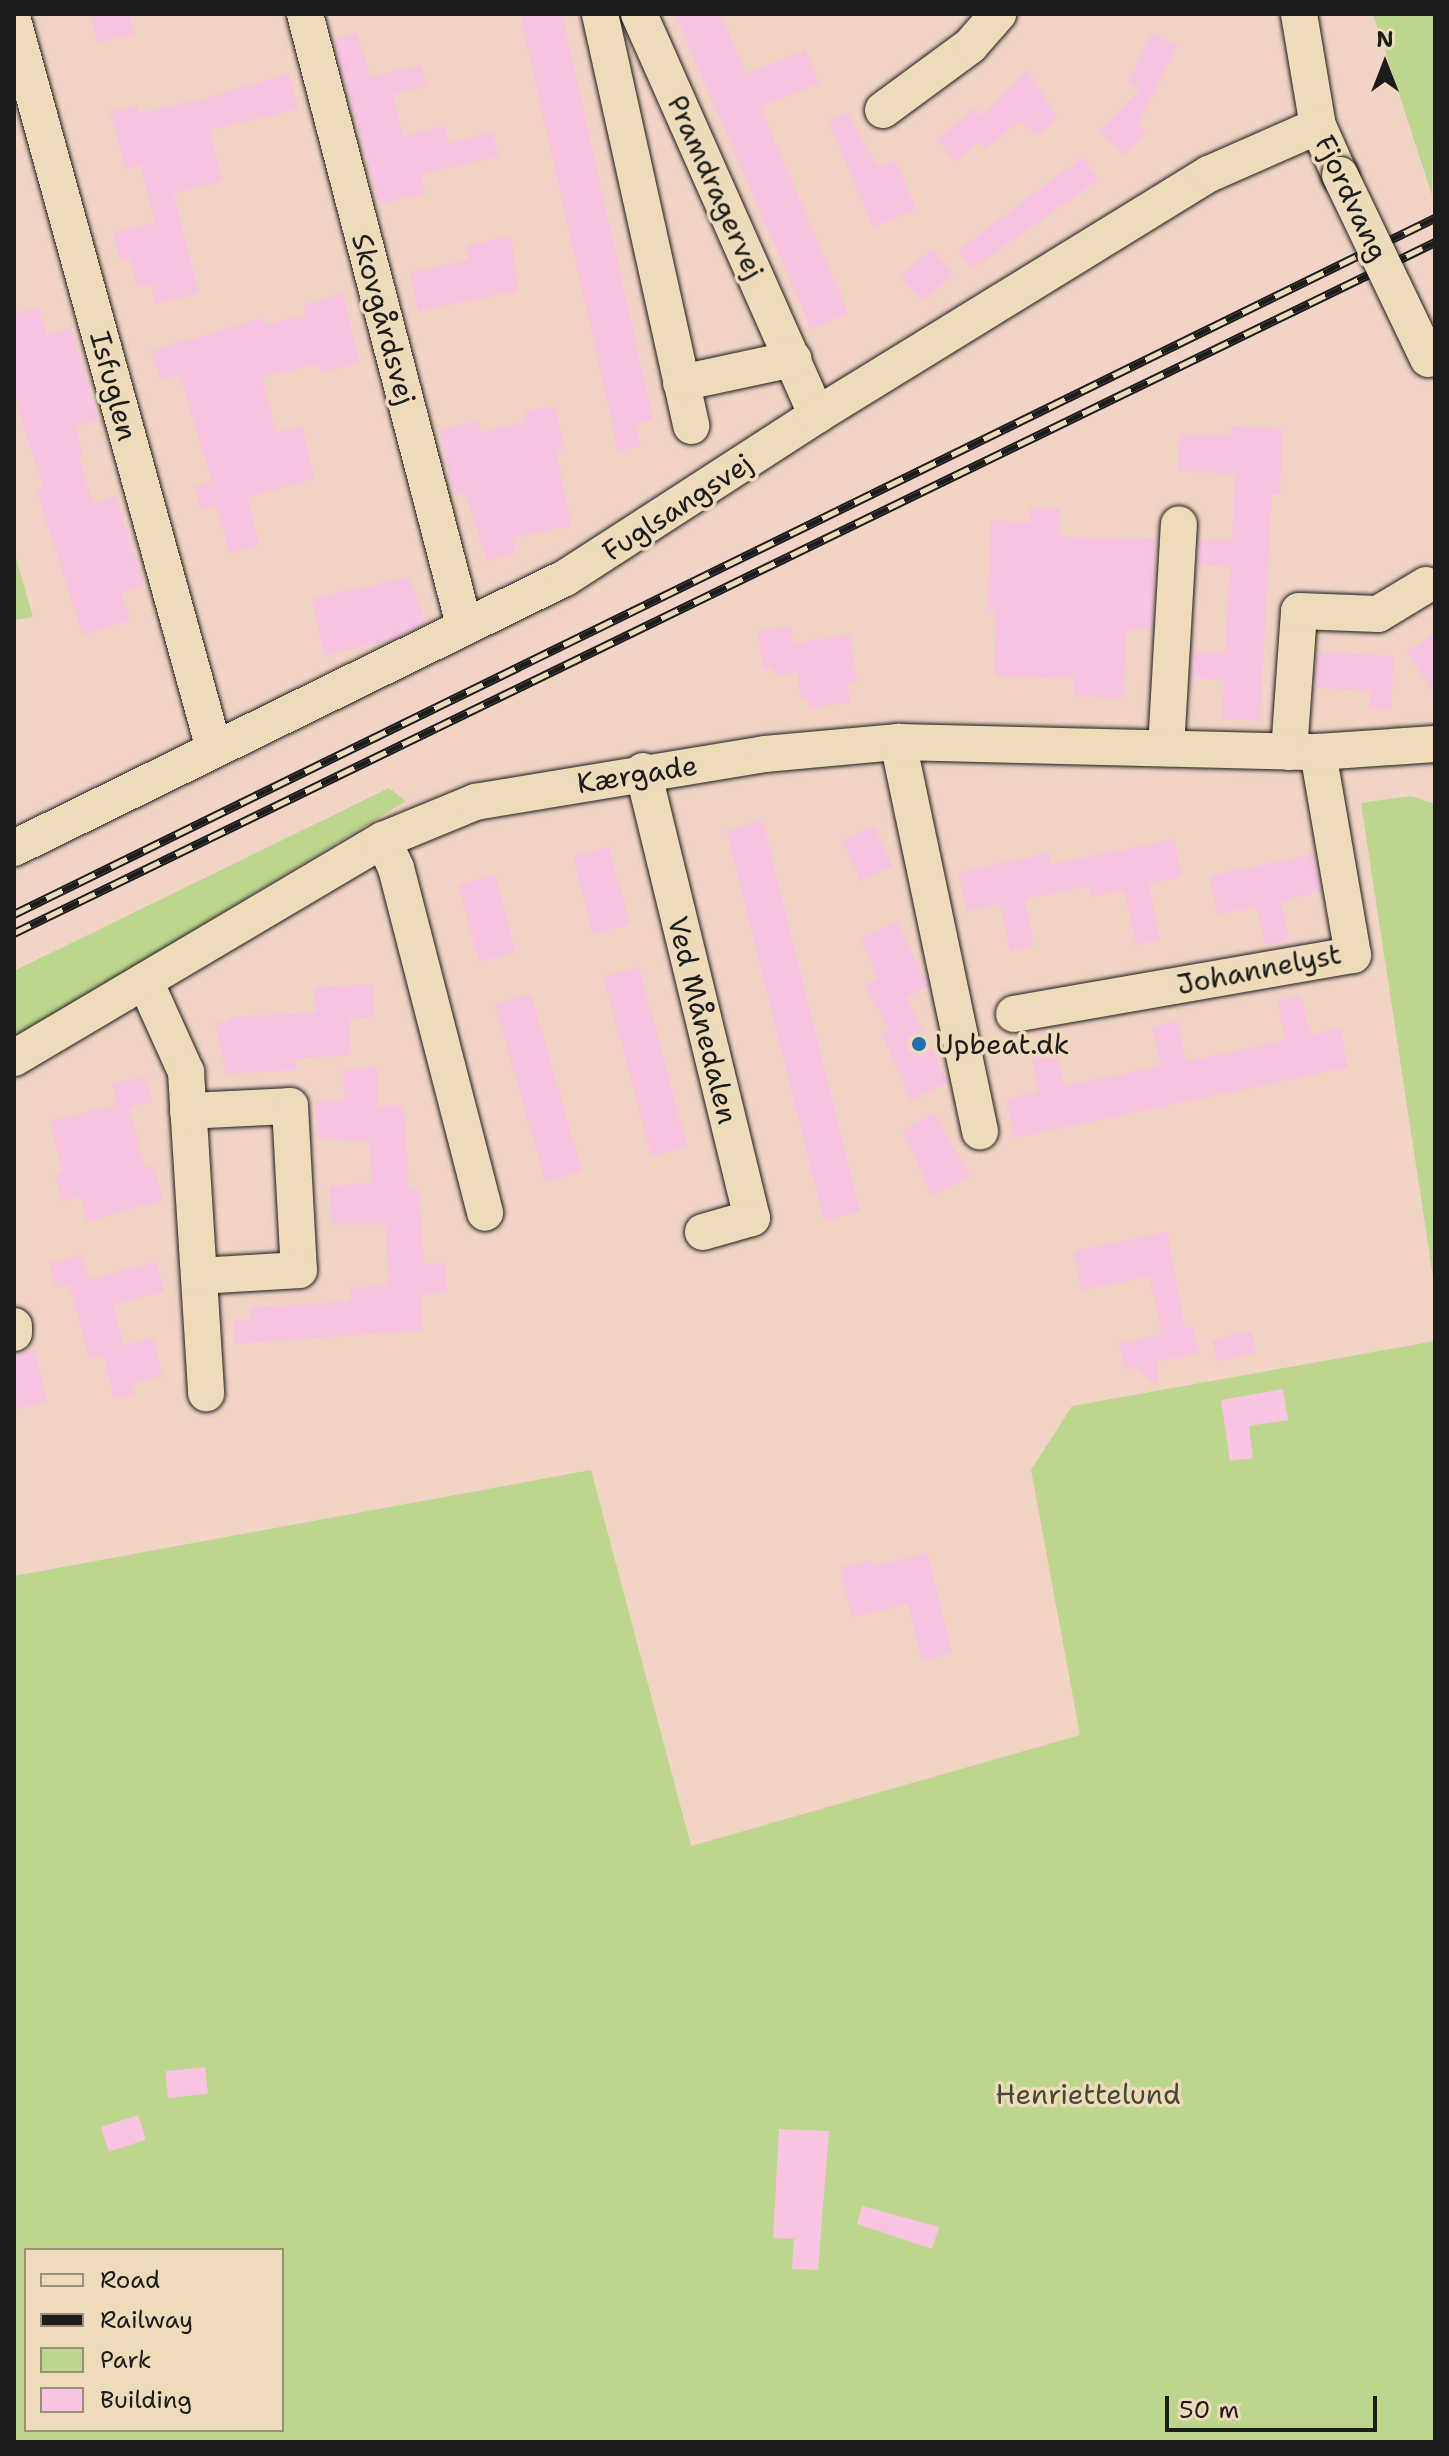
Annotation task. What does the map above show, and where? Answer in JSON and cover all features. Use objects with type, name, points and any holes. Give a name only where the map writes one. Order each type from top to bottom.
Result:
[{"type":"street","name":"Skovgårdsvej","points":[[305,14],[464,625]]},
{"type":"street","name":"Pramdragervej","points":[[600,14],[691,426]]},
{"type":"street","name":"Pramdragervej","points":[[639,14],[817,415]]},
{"type":"street","points":[[883,110],[970,46],[998,14]]},
{"type":"street","name":"Fjordvang","points":[[1299,14],[1318,126],[1432,366]]},
{"type":"street","name":"Isfuglen","points":[[14,24],[214,749]]},
{"type":"street","name":"Fuglsangsvej","points":[[14,848],[565,578],[817,415],[1209,174],[1318,126]]},
{"type":"street","points":[[681,383],[793,359]]},
{"type":"street","points":[[1166,748],[1179,524]]},
{"type":"street","points":[[1304,752],[1299,611],[1378,614],[1426,585]]},
{"type":"street","points":[[898,742],[980,1131]]},
{"type":"street","name":"Kærgade","points":[[14,1058],[383,840],[475,802],[643,771],[898,742],[1304,752],[1435,744]]},
{"type":"street","name":"Johannelyst","points":[[1014,1014],[1353,955],[1304,752]]},
{"type":"street","name":"Ved Månedalen","points":[[643,771],[752,1218],[703,1232]]},
{"type":"street","points":[[383,840],[396,868],[485,1213]]},
{"type":"street","points":[[145,981],[186,1072],[206,1393]]},
{"type":"street","points":[[188,1111],[290,1106],[299,1270],[199,1276]]},
{"type":"street","points":[[14,1326],[14,1333]]},
{"type":"green space","points":[[1373,14],[1435,14],[1432,195]]},
{"type":"green space","points":[[14,552],[33,617],[14,620]]},
{"type":"green space","points":[[389,788],[406,801],[14,1039],[14,971]]},
{"type":"green space","points":[[1411,796],[1435,804],[1435,1290],[1361,803]]},
{"type":"green space","name":"Henriettelund","points":[[1435,1341],[1435,2442],[14,2442],[14,1576],[591,1470],[691,1846],[1080,1735],[1031,1470],[1072,1406]]},
{"type":"building","points":[[90,14],[128,14],[134,34],[98,43]]},
{"type":"building","points":[[520,14],[562,14],[653,420],[636,424],[641,446],[618,451]]},
{"type":"building","points":[[675,14],[721,14],[746,74],[805,50],[819,83],[760,107],[848,313],[811,329]]},
{"type":"building","points":[[357,33],[371,77],[421,65],[426,86],[393,94],[403,136],[444,126],[448,143],[493,132],[499,156],[421,174],[426,193],[379,204],[335,47],[335,38]]},
{"type":"building","points":[[1152,33],[1177,46],[1138,125],[1146,133],[1125,155],[1099,132],[1140,89],[1128,83]]},
{"type":"building","points":[[1027,70],[1057,117],[1038,136],[1020,121],[985,149],[979,142],[954,162],[937,139],[974,108],[981,116]]},
{"type":"building","points":[[288,73],[298,109],[209,130],[222,181],[174,193],[199,293],[155,304],[151,284],[137,287],[130,258],[120,261],[113,233],[155,223],[140,165],[125,169],[110,112],[137,105],[139,113],[201,100]]},
{"type":"building","points":[[848,112],[877,167],[895,160],[916,209],[873,227],[828,121]]},
{"type":"building","points":[[1083,157],[1098,180],[972,269],[958,250]]},
{"type":"building","points":[[511,236],[518,291],[418,311],[410,272],[469,260],[466,245]]},
{"type":"building","points":[[932,249],[954,274],[922,301],[900,277]]},
{"type":"building","points":[[343,293],[359,363],[321,372],[319,364],[262,377],[276,432],[302,426],[314,479],[247,497],[259,545],[229,553],[216,505],[201,509],[195,486],[212,481],[179,374],[160,380],[151,351],[262,318],[264,325],[306,315],[304,305]]},
{"type":"building","points":[[38,307],[47,335],[71,328],[98,419],[75,426],[83,454],[78,456],[93,504],[116,496],[144,586],[121,593],[130,620],[83,635],[36,490],[43,488],[14,395],[14,314]]},
{"type":"building","points":[[555,406],[564,449],[556,451],[571,526],[512,538],[516,553],[487,561],[465,492],[454,495],[439,430],[477,421],[480,432],[526,422],[524,411]]},
{"type":"building","points":[[1231,426],[1283,429],[1280,494],[1272,494],[1260,721],[1222,719],[1224,680],[1191,678],[1193,652],[1225,654],[1230,567],[1198,565],[1199,539],[1232,540],[1235,474],[1178,471],[1180,434],[1230,436]]},
{"type":"building","points":[[1030,508],[1060,508],[1059,537],[1157,538],[1152,630],[1127,629],[1123,698],[1073,696],[1074,679],[994,676],[996,610],[988,610],[991,520],[1029,522]]},
{"type":"building","points":[[408,577],[426,623],[388,641],[324,655],[312,599]]},
{"type":"building","points":[[791,626],[793,643],[850,635],[857,682],[848,684],[850,702],[810,708],[808,698],[801,698],[797,672],[774,675],[773,668],[763,669],[758,631]]},
{"type":"building","points":[[1435,633],[1435,695],[1407,651]]},
{"type":"building","points":[[1317,652],[1394,656],[1391,710],[1369,708],[1370,691],[1315,688]]},
{"type":"building","points":[[763,821],[860,1211],[823,1220],[726,830]]},
{"type":"building","points":[[874,826],[893,866],[861,881],[842,841]]},
{"type":"building","points":[[1174,839],[1182,877],[1149,884],[1160,940],[1136,945],[1124,890],[1091,897],[1089,886],[1025,899],[1034,946],[1010,951],[1000,904],[967,911],[958,873],[1049,853],[1051,864]]},
{"type":"building","points":[[609,847],[630,924],[593,934],[572,857]]},
{"type":"building","points":[[1313,854],[1321,892],[1281,901],[1289,940],[1265,946],[1256,906],[1218,915],[1209,876]]},
{"type":"building","points":[[495,875],[516,952],[479,962],[458,885]]},
{"type":"building","points":[[897,921],[928,986],[907,997],[948,1082],[911,1101],[882,1034],[889,1030],[865,985],[878,979],[861,939]]},
{"type":"building","points":[[639,967],[687,1147],[651,1156],[603,977]]},
{"type":"building","points":[[373,984],[374,1017],[349,1019],[351,1055],[295,1059],[295,1070],[226,1074],[215,1023],[230,1022],[229,1017],[316,1013],[314,987]]},
{"type":"building","points":[[531,994],[582,1172],[545,1182],[494,1004]]},
{"type":"building","points":[[1301,995],[1310,1035],[1340,1029],[1348,1067],[1014,1138],[1006,1099],[1039,1092],[1030,1052],[1055,1047],[1064,1086],[1161,1066],[1152,1027],[1178,1021],[1186,1061],[1253,1047],[1285,1040],[1277,1001]]},
{"type":"building","points":[[377,1067],[379,1106],[404,1105],[409,1189],[419,1189],[424,1264],[446,1263],[447,1292],[421,1294],[423,1330],[235,1344],[234,1321],[251,1321],[250,1307],[350,1302],[349,1288],[389,1286],[385,1225],[332,1224],[330,1186],[372,1183],[369,1141],[318,1139],[315,1102],[345,1100],[343,1070]]},
{"type":"building","points":[[145,1076],[152,1102],[129,1107],[144,1168],[153,1165],[163,1200],[87,1221],[80,1196],[62,1201],[55,1175],[63,1173],[50,1121],[117,1105],[112,1084]]},
{"type":"building","points":[[934,1114],[971,1176],[932,1196],[903,1130]]},
{"type":"building","points":[[1167,1232],[1185,1328],[1193,1327],[1198,1353],[1158,1362],[1158,1386],[1135,1367],[1125,1370],[1119,1343],[1162,1334],[1149,1276],[1082,1290],[1073,1251]]},
{"type":"building","points":[[82,1255],[88,1280],[157,1262],[164,1291],[113,1304],[123,1346],[153,1338],[162,1376],[131,1383],[134,1394],[114,1399],[103,1355],[89,1359],[69,1285],[56,1288],[49,1263]]},
{"type":"building","points":[[1251,1331],[1256,1352],[1217,1361],[1212,1340]]},
{"type":"building","points":[[34,1350],[47,1402],[14,1410],[14,1355]]},
{"type":"building","points":[[1283,1389],[1288,1420],[1249,1426],[1253,1458],[1230,1461],[1221,1400]]},
{"type":"building","points":[[927,1553],[952,1653],[922,1661],[908,1604],[852,1617],[840,1567],[870,1560],[872,1566]]},
{"type":"building","points":[[205,2067],[208,2094],[168,2098],[165,2071]]},
{"type":"building","points":[[138,2115],[146,2140],[109,2152],[101,2127]]},
{"type":"building","points":[[779,2129],[829,2131],[818,2270],[792,2269],[794,2239],[773,2238]]},
{"type":"building","points":[[862,2206],[939,2227],[932,2249],[857,2224]]},
{"type":"railway","points":[[14,914],[1435,218]]},
{"type":"railway","points":[[14,933],[1435,242]]},
{"type":"place","name":"Upbeat.dk","points":[[919,1044]]}]
